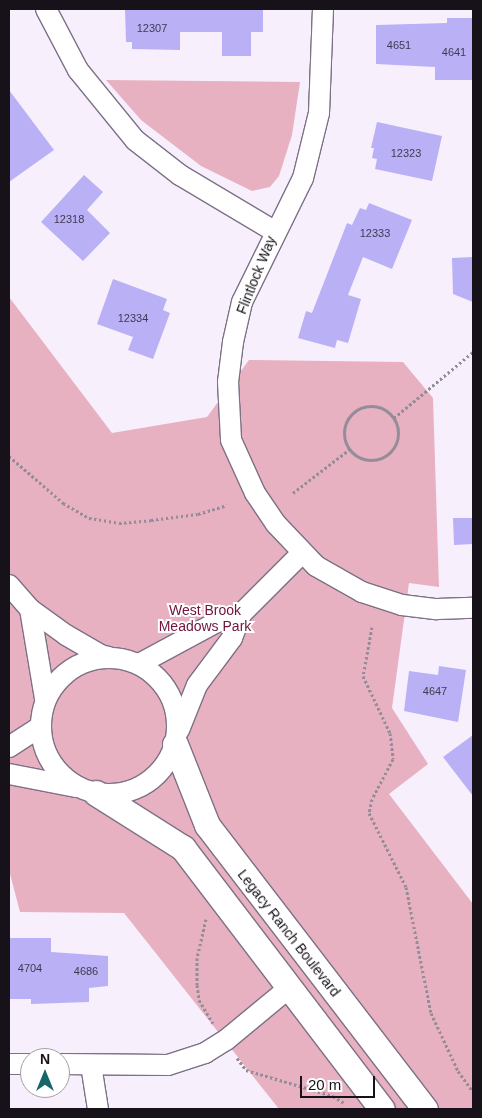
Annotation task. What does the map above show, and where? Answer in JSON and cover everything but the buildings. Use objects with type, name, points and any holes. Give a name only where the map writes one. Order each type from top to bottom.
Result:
[{"type":"street","points":[[46,9],[78,70],[135,140],[180,175],[274,231]]},
{"type":"street","name":"Flintlock Way","points":[[323,9],[319,113],[302,178],[274,231],[242,302],[233,342],[228,382],[231,440],[255,493],[302,554],[316,566],[362,592],[402,605],[437,610],[473,608]]},
{"type":"street","points":[[9,774],[89,790],[116,793],[136,788],[162,768],[176,739],[197,685],[232,638],[241,614],[302,554]]},
{"type":"street","points":[[9,585],[30,609],[66,635],[100,656],[139,664],[156,676],[170,693],[176,713],[176,739]]},
{"type":"street","points":[[30,609],[46,699]]},
{"type":"street","points":[[139,664],[217,622],[241,614]]},
{"type":"street","points":[[113,658],[92,659],[73,668],[57,681],[46,699],[40,727],[44,746],[52,764],[65,778],[89,790],[183,848],[382,1109]]},
{"type":"street","points":[[9,747],[40,727]]},
{"type":"street","name":"Legacy Ranch Boulevard","points":[[176,739],[206,825],[425,1109]]},
{"type":"street","points":[[70,1064],[168,1065],[205,1053],[226,1040],[290,987]]},
{"type":"street","points":[[91,1065],[98,1109]]},
{"type":"path","points":[[394,418],[473,352]]},
{"type":"path","points":[[381,408],[394,418],[398,434],[387,455],[371,459],[350,449],[345,428],[358,409],[381,408]]},
{"type":"path","points":[[293,493],[350,449]]},
{"type":"path","points":[[9,456],[63,503],[89,518],[119,523],[151,520],[198,514],[227,505]]},
{"type":"path","points":[[372,627],[363,676],[390,733],[393,759],[372,799],[370,813],[406,887],[431,1013],[458,1071],[473,1092]]},
{"type":"path","points":[[205,1012],[198,1000],[197,958],[207,915]]},
{"type":"path","points":[[241,1064],[246,1070],[333,1096],[347,1104]]},
{"type":"green space","points":[[106,80],[300,82],[292,135],[279,176],[270,187],[252,191],[201,166],[141,120]]},
{"type":"green space","name":"West Brook Meadows Park","points":[[9,297],[112,433],[207,417],[249,360],[403,362],[433,398],[439,587],[409,583],[392,708],[428,764],[389,794],[473,904],[473,1109],[279,1109],[124,913],[20,912],[9,870]]}]
